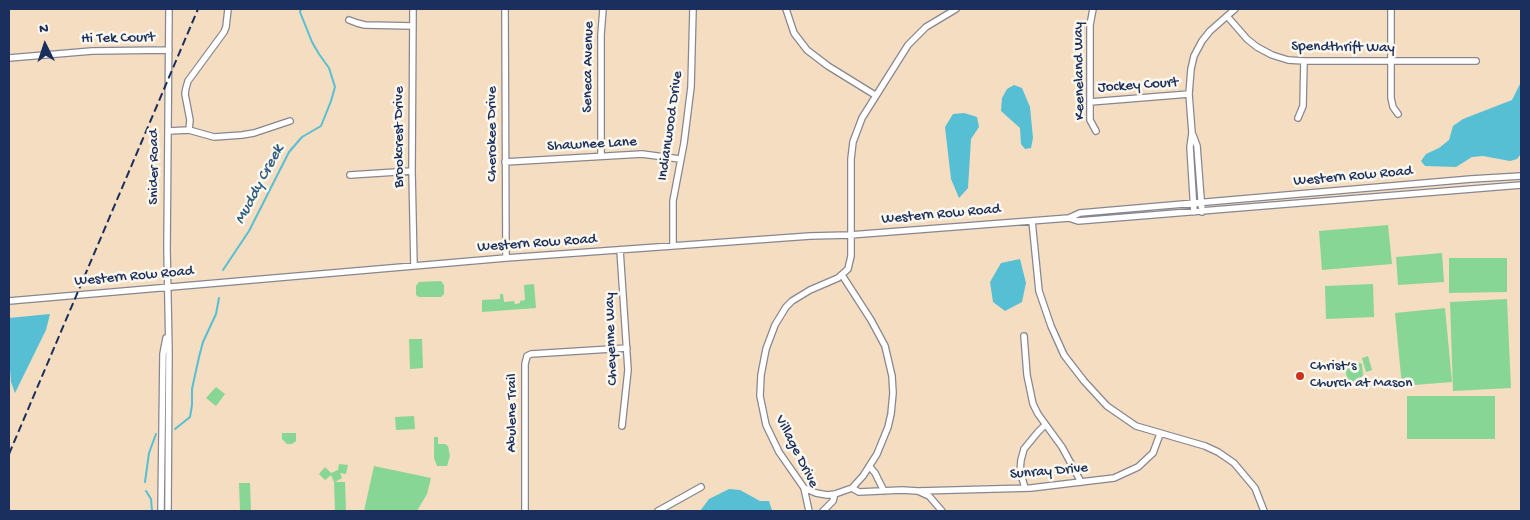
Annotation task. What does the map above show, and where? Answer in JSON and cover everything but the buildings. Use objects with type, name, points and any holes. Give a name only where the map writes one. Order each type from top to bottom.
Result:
[{"type":"street","name":"Snider Road","points":[[168,511],[169,9]]},
{"type":"street","points":[[188,130],[190,120],[185,94],[188,81],[224,32],[228,9]]},
{"type":"street","name":"Brookcrest Drive","points":[[413,9],[412,171],[414,266]]},
{"type":"street","name":"Cherokee Drive","points":[[505,9],[506,258]]},
{"type":"street","name":"Seneca Avenue","points":[[601,156],[600,35],[603,9]]},
{"type":"street","name":"Indianwood Drive","points":[[673,246],[673,201],[684,143],[691,87],[693,9]]},
{"type":"street","points":[[786,9],[794,33],[807,50],[828,66],[875,95]]},
{"type":"street","points":[[804,488],[823,495],[836,494],[852,488],[870,467],[882,443],[891,414],[893,393],[889,359],[880,335],[842,275],[848,269],[851,256],[850,176],[853,142],[862,118],[900,56],[926,28],[956,9]]},
{"type":"street","name":"Keeneland Way","points":[[1093,9],[1090,25],[1090,120],[1096,131]]},
{"type":"street","points":[[1194,212],[1190,147],[1192,133],[1189,78],[1194,56],[1202,41],[1210,31],[1235,9]]},
{"type":"street","points":[[1391,9],[1391,98],[1398,114]]},
{"type":"street","name":"Spendthrift Way","points":[[1227,16],[1247,39],[1264,52],[1280,58],[1304,61],[1476,61]]},
{"type":"street","points":[[349,20],[365,25],[413,26]]},
{"type":"street","name":"Hi Tek Court","points":[[9,58],[92,51],[169,50]]},
{"type":"street","points":[[1298,118],[1303,106],[1304,61]]},
{"type":"street","name":"Jockey Court","points":[[1090,102],[1189,94]]},
{"type":"street","points":[[168,131],[188,130],[214,137],[235,136],[254,133],[290,121]]},
{"type":"street","points":[[1192,133],[1197,146],[1202,212]]},
{"type":"street","name":"Shawnee Lane","points":[[505,162],[642,154],[680,159]]},
{"type":"street","points":[[350,175],[412,171]]},
{"type":"street","name":"Western Row Road","points":[[9,301],[506,258],[1069,218],[1080,213],[1193,202],[1521,176]]},
{"type":"street","name":"Western Row Road","points":[[1069,218],[1078,221],[1202,212],[1521,185]]},
{"type":"street","points":[[1032,220],[1039,291],[1051,326],[1064,355],[1084,381],[1107,406],[1136,426],[1205,446],[1234,463],[1255,488],[1264,511]]},
{"type":"street","name":"Cheyenne Way","points":[[620,250],[628,379],[622,426]]},
{"type":"street","name":"Village Drive","points":[[810,511],[804,488],[782,458],[766,425],[760,396],[763,366],[770,337],[786,307],[799,296],[842,275]]},
{"type":"street","name":"Snider Road","points":[[161,511],[163,354],[168,326]]},
{"type":"street","points":[[1024,336],[1030,392],[1038,414],[1062,447],[1081,482]]},
{"type":"street","name":"Abulene Trail","points":[[525,511],[527,356],[531,354],[627,348]]},
{"type":"street","points":[[1025,488],[1020,470],[1024,449],[1045,425]]},
{"type":"street","name":"Sunray Drive","points":[[852,488],[859,492],[1025,488],[1114,478],[1138,467],[1153,454],[1160,434]]},
{"type":"street","points":[[870,467],[884,491]]},
{"type":"street","points":[[658,511],[701,487]]},
{"type":"street","points":[[918,491],[929,496],[942,511]]},
{"type":"street","points":[[823,511],[833,501],[836,494]]},
{"type":"green space","points":[[1388,225],[1392,264],[1322,270],[1319,231]]},
{"type":"green space","points":[[1442,253],[1444,282],[1398,285],[1396,257]]},
{"type":"green space","points":[[1449,258],[1507,258],[1507,292],[1449,293]]},
{"type":"green space","points":[[441,281],[444,285],[444,294],[441,297],[419,297],[416,295],[416,286],[419,282]]},
{"type":"green space","points":[[534,284],[536,308],[482,312],[482,300],[500,299],[500,294],[503,294],[504,302],[514,301],[515,304],[520,303],[520,301],[525,300],[524,285]]},
{"type":"green space","points":[[1373,284],[1374,317],[1326,319],[1325,286]]},
{"type":"green space","points":[[1507,299],[1511,388],[1453,391],[1450,302]]},
{"type":"green space","points":[[1445,308],[1452,382],[1402,386],[1395,313]]},
{"type":"green space","points":[[409,339],[422,339],[423,368],[410,369]]},
{"type":"green space","points":[[1368,356],[1372,370],[1366,372],[1362,358]]},
{"type":"green space","points":[[1355,361],[1362,364],[1363,375],[1358,382],[1347,380],[1346,372],[1341,372],[1340,368],[1345,367],[1347,363]]},
{"type":"green space","points":[[216,387],[225,394],[216,406],[206,398]]},
{"type":"green space","points":[[1407,396],[1495,396],[1495,439],[1407,439]]},
{"type":"green space","points":[[414,416],[415,429],[396,430],[395,417]]},
{"type":"green space","points":[[282,433],[296,433],[296,441],[292,444],[287,444],[282,439]]},
{"type":"green space","points":[[434,437],[438,437],[438,444],[448,446],[450,456],[447,466],[437,466],[434,458]]},
{"type":"green space","points":[[339,464],[348,465],[346,474],[340,473],[342,478],[335,482],[345,482],[346,511],[335,511],[334,482],[331,475],[325,480],[319,474],[325,467],[331,473],[338,470]]},
{"type":"green space","points":[[374,466],[431,478],[427,494],[417,511],[364,511]]},
{"type":"green space","points":[[239,483],[250,483],[251,511],[240,511]]},
{"type":"water","points":[[1521,82],[1521,154],[1517,159],[1510,161],[1483,156],[1472,157],[1456,167],[1425,166],[1421,161],[1426,154],[1439,148],[1449,140],[1453,126],[1463,119],[1512,100]]},
{"type":"water","points":[[1014,85],[1022,88],[1030,107],[1033,138],[1031,148],[1025,149],[1021,144],[1020,128],[1001,111],[1002,98],[1007,89]]},
{"type":"water","points":[[964,113],[977,117],[979,127],[971,139],[968,188],[959,198],[951,179],[945,127],[953,114]]},
{"type":"water","points":[[1020,259],[1026,283],[1022,302],[1005,311],[993,302],[990,282],[1001,263]]},
{"type":"water","points":[[50,314],[46,330],[15,393],[11,382],[9,318]]},
{"type":"water","points":[[729,489],[740,490],[760,501],[769,501],[772,510],[775,511],[700,511],[709,499]]},
{"type":"waterway","name":"Muddy Creek","points":[[223,270],[249,231],[289,152],[302,137],[321,126],[331,101],[335,87],[329,68],[312,42],[300,12],[301,9]]},
{"type":"waterway","name":"Muddy Creek","points":[[175,429],[190,417],[192,389],[199,357],[203,342],[216,314],[219,298]]},
{"type":"waterway","name":"Muddy Creek","points":[[145,482],[149,453],[156,434]]},
{"type":"waterway","name":"Muddy Creek","points":[[146,491],[151,499],[152,511]]},
{"type":"railway","points":[[9,454],[198,9]]},
{"type":"place","name":"Christ’s Church at Mason","points":[[1300,376]]}]
